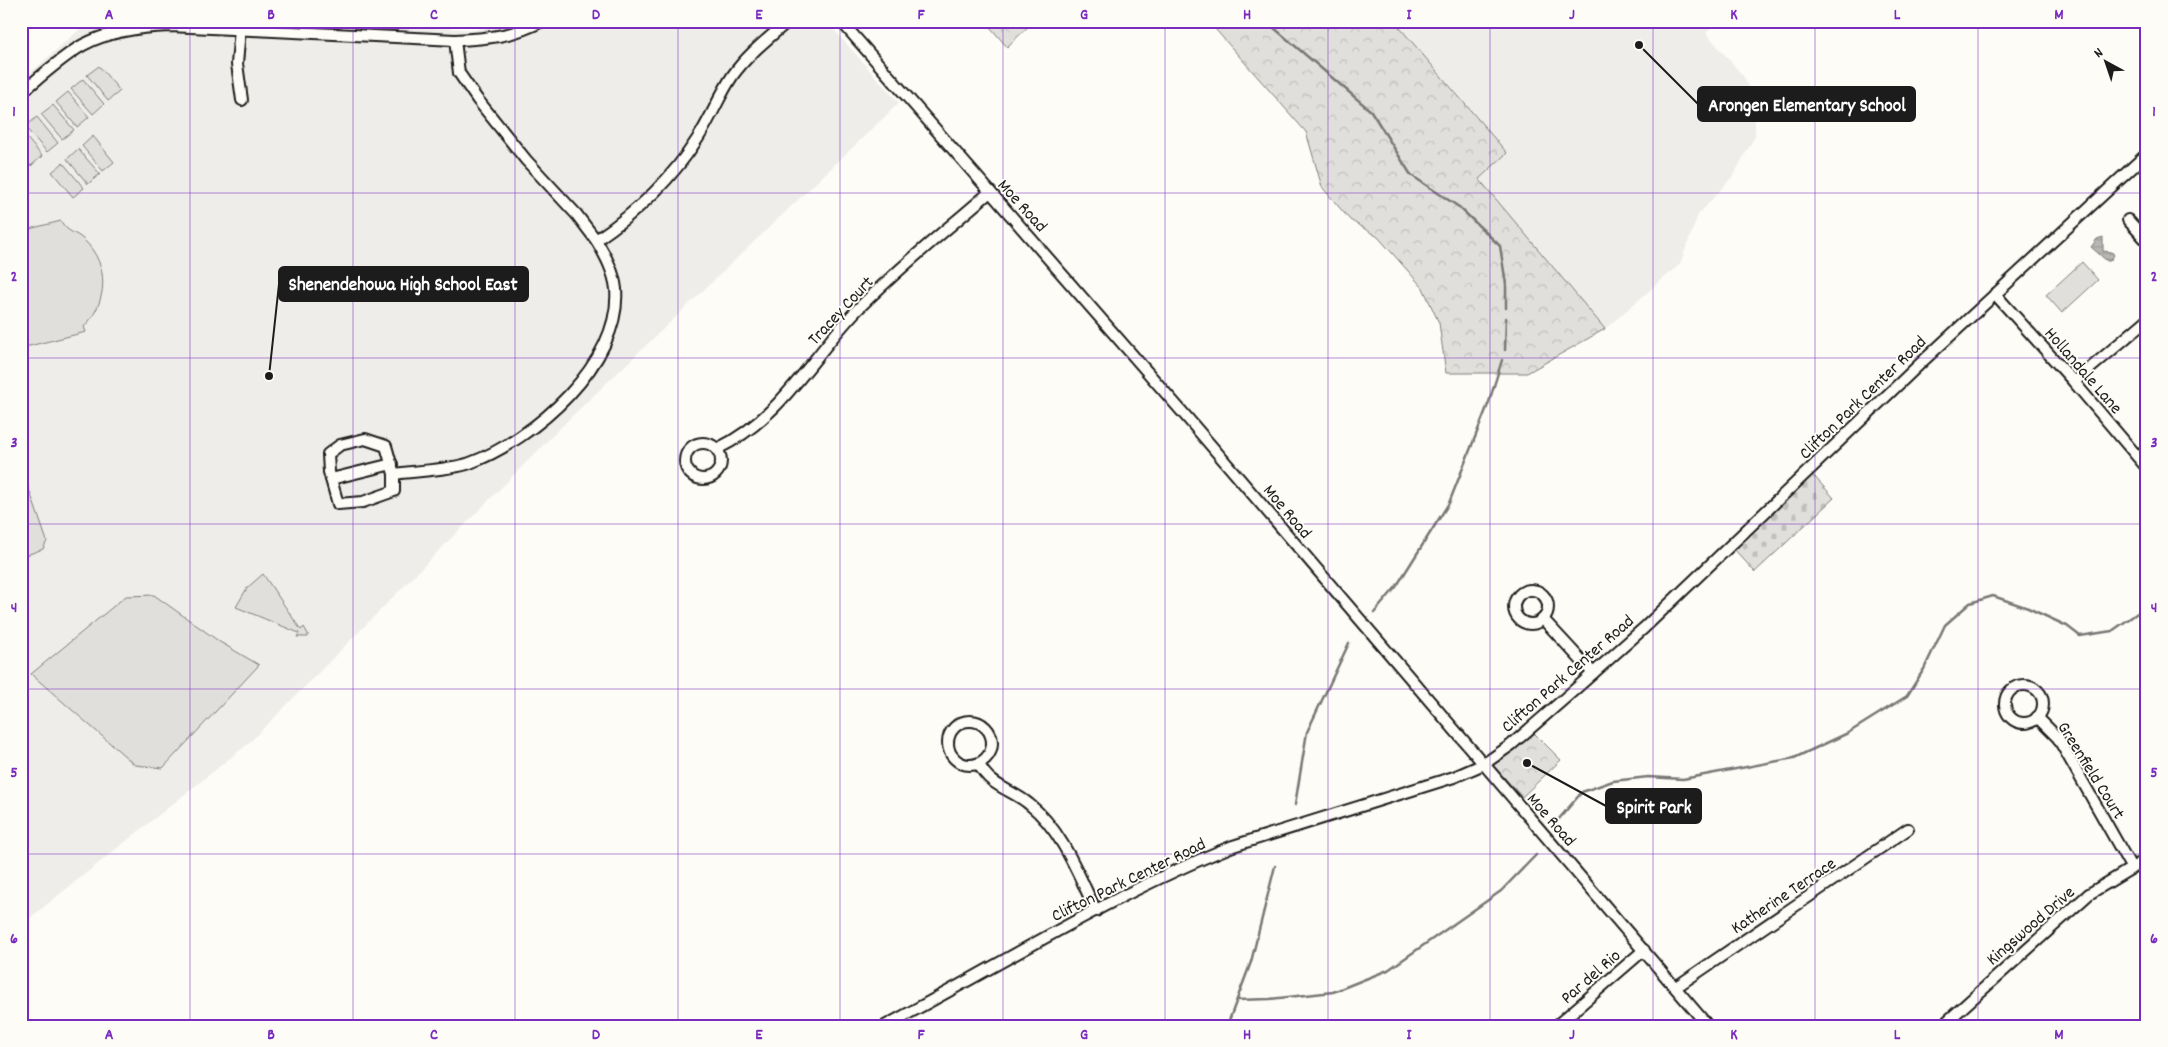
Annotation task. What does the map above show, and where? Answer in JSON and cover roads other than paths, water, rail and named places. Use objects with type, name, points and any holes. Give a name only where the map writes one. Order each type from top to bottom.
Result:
[{"type":"street","points":[[21,93],[82,45],[108,35],[142,27],[170,26],[455,40],[491,38],[529,28],[542,21]]},
{"type":"street","points":[[596,240],[623,222],[651,197],[697,139],[734,74],[758,48],[788,21]]},
{"type":"street","name":"Moe Road","points":[[840,21],[1184,414],[1708,1026]]},
{"type":"street","points":[[240,29],[237,64],[242,100]]},
{"type":"street","points":[[330,480],[393,469],[469,464],[514,441],[541,420],[584,378],[604,348],[611,330],[616,289],[609,263],[596,240],[578,215],[526,160],[477,99],[460,73],[455,40]]},
{"type":"street","name":"Clifton Park Center Road","points":[[884,1026],[1163,876],[1233,846],[1454,777],[1484,764],[1511,745],[1594,673],[1995,294],[2147,154]]},
{"type":"street","name":"Tracey Court","points":[[717,449],[754,428],[778,405],[856,312],[990,192]]},
{"type":"street","points":[[2128,220],[2147,240]]},
{"type":"street","name":"Hollandale Lane","points":[[1995,294],[2074,382],[2147,468]]},
{"type":"street","points":[[2074,382],[2147,320]]},
{"type":"street","points":[[364,439],[386,446],[393,469],[394,491],[363,502],[338,504],[330,480],[328,454],[340,445],[364,439]]},
{"type":"street","points":[[1543,619],[1594,673]]},
{"type":"street","name":"Greenfield Court","points":[[2037,717],[2058,738],[2132,867]]},
{"type":"street","points":[[961,722],[977,722],[986,727],[992,737],[990,753],[979,764],[968,766],[958,762],[949,749],[950,734],[961,722]]},
{"type":"street","points":[[979,764],[990,780],[1029,804],[1058,836],[1096,911]]},
{"type":"street","name":"Katherine Terrace","points":[[1676,987],[1908,829]]},
{"type":"street","name":"Kingswood Drive","points":[[1942,1026],[2089,894],[2147,859]]},
{"type":"street","name":"Par del Rio","points":[[1556,1026],[1644,950]]},
{"type":"waterway","points":[[1266,21],[1371,111],[1411,175],[1459,207],[1500,246],[1506,284],[1506,308]]},
{"type":"waterway","points":[[1505,350],[1506,318]]},
{"type":"waterway","points":[[1374,613],[1396,587],[1449,503],[1489,402],[1502,360]]},
{"type":"waterway","points":[[1558,820],[1582,792],[1613,781],[1648,777],[1683,779],[1794,758],[1848,733],[1907,696],[1924,669],[1945,625],[1970,603],[1993,596],[2028,608],[2067,626],[2080,636],[2112,631],[2143,609],[2147,601]]},
{"type":"waterway","points":[[1295,805],[1307,732],[1349,643]]},
{"type":"waterway","points":[[1237,1000],[1270,999],[1333,992],[1388,970],[1501,891],[1536,855]]},
{"type":"waterway","points":[[1227,1026],[1251,962],[1275,866]]},
{"type":"place","name":"Arongen Elementary School","points":[[1639,45]]},
{"type":"place","name":"Shenendehowa High School East","points":[[269,376]]},
{"type":"place","name":"Spirit Park","points":[[1527,763]]}]
